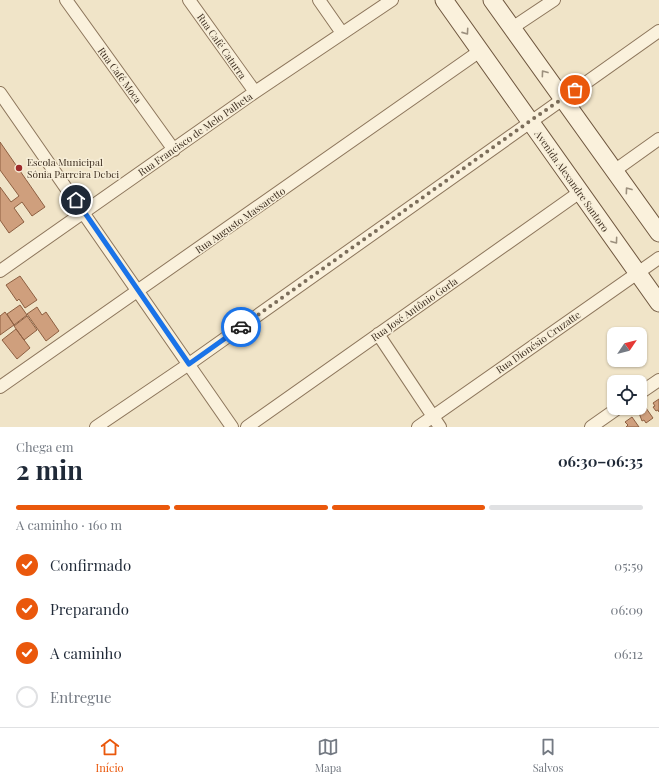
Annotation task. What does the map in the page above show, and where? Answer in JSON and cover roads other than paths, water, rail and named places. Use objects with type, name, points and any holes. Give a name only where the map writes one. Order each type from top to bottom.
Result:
[{"type":"street","name":"Rua Café Moca","points":[[66,0],[174,150]]},
{"type":"street","name":"Rua Café Caturra","points":[[189,0],[255,92]]},
{"type":"street","points":[[319,0],[342,33]]},
{"type":"street","name":"Rua Francisco de Melo Palheta","points":[[0,271],[255,92],[392,0]]},
{"type":"street","name":"Avenida Alexandre Santoro","points":[[444,0],[659,303]]},
{"type":"street","points":[[492,0],[659,233]]},
{"type":"street","points":[[512,28],[554,0]]},
{"type":"street","points":[[96,427],[189,364],[659,31]]},
{"type":"street","name":"Rua Augusto Massaretto","points":[[0,387],[139,292],[480,51]]},
{"type":"street","points":[[0,93],[232,427]]},
{"type":"street","points":[[614,171],[659,139]]},
{"type":"street","name":"Rua José Antônio Gorla","points":[[248,427],[580,192]]},
{"type":"street","name":"Rua Dionésio Cruzatte","points":[[418,427],[659,258]]},
{"type":"street","points":[[378,334],[440,427]]},
{"type":"street","points":[[647,388],[659,380]]},
{"type":"street","points":[[591,427],[608,415]]},
{"type":"place","name":"Escola Municipal Sônia Parreira Debei","points":[[19,168]]}]
